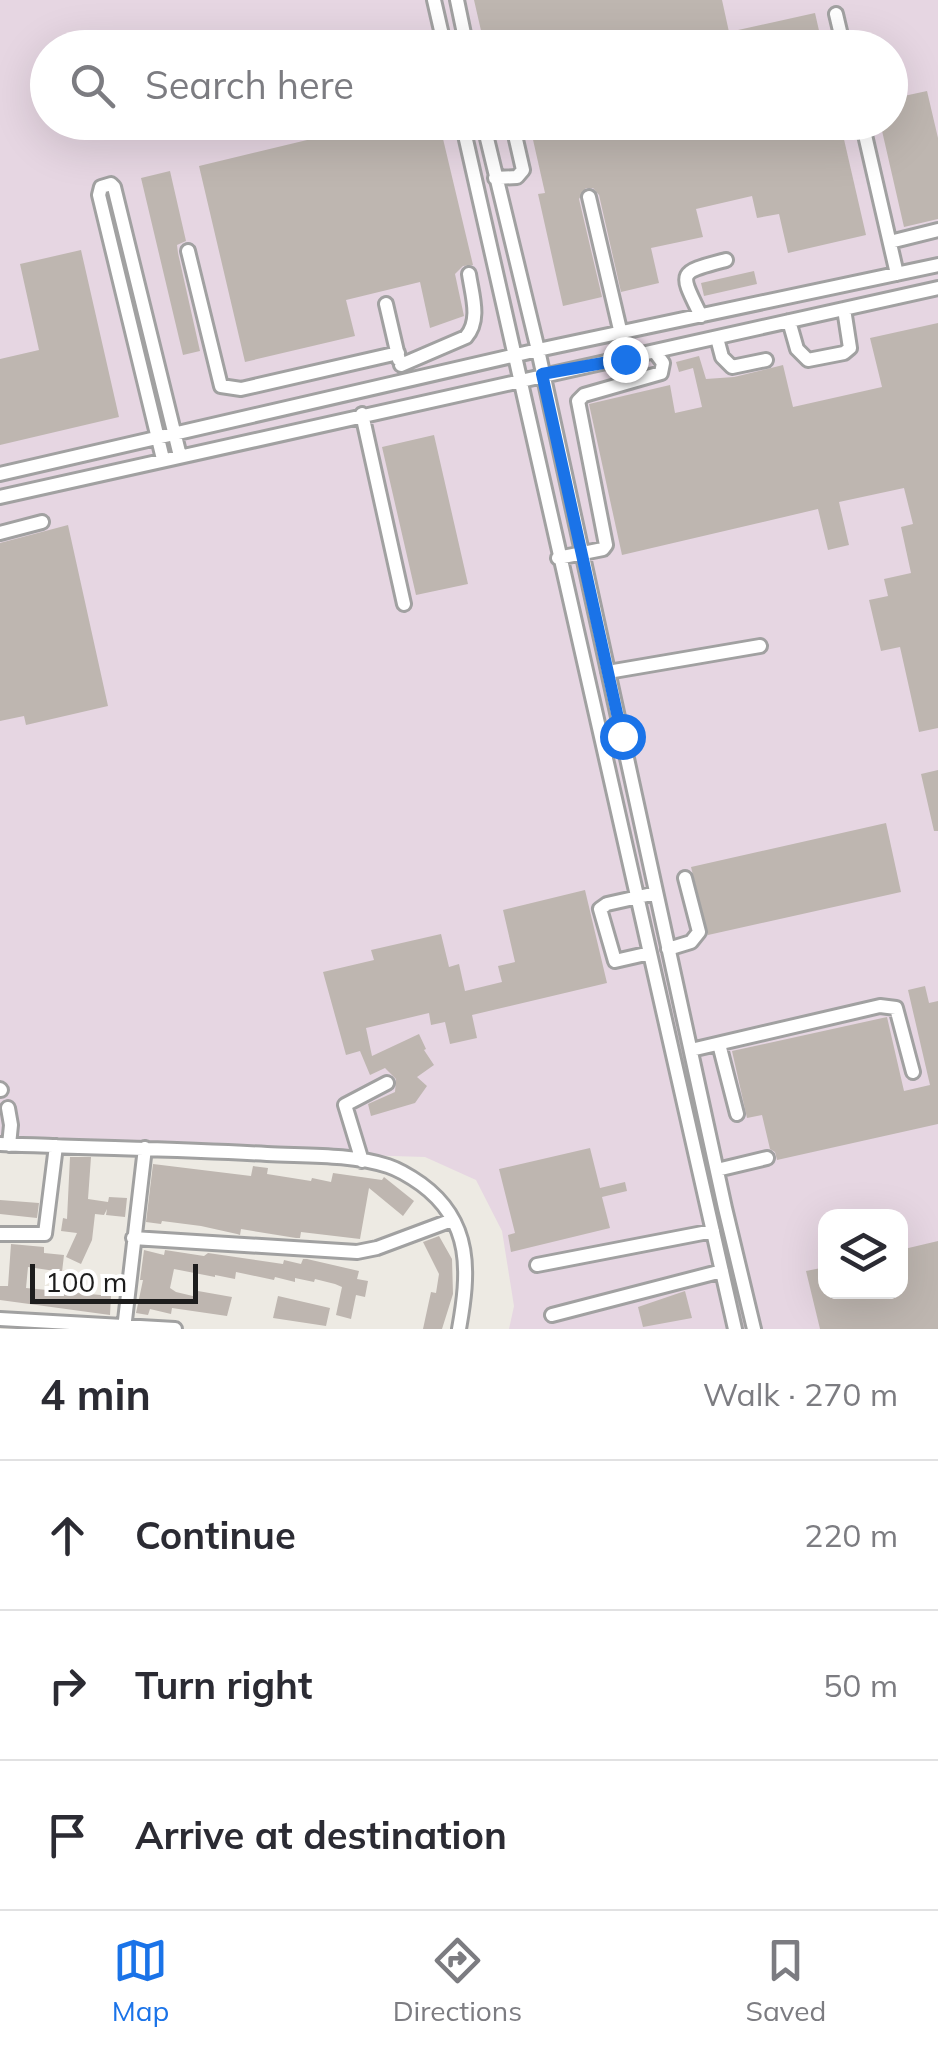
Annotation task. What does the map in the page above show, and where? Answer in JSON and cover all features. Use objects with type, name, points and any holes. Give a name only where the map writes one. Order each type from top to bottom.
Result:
[{"type":"street","points":[[434,0],[441,30]]},
{"type":"street","points":[[457,0],[463,30]]},
{"type":"street","points":[[836,14],[840,30]]},
{"type":"street","points":[[466,140],[735,1329]]},
{"type":"street","points":[[488,140],[538,350],[754,1329]]},
{"type":"street","points":[[495,178],[522,174],[515,140]]},
{"type":"street","points":[[866,140],[897,274]]},
{"type":"street","points":[[163,460],[99,194],[105,186],[114,188],[180,456]]},
{"type":"street","points":[[589,197],[621,334]]},
{"type":"street","points":[[890,242],[938,230]]},
{"type":"street","points":[[188,251],[221,386],[241,389],[399,359],[466,337],[475,318],[469,274]]},
{"type":"street","points":[[702,316],[684,275],[688,270],[726,260]]},
{"type":"street","points":[[0,474],[538,350],[938,265]]},
{"type":"street","points":[[0,497],[938,288]]},
{"type":"street","points":[[386,304],[405,382]]},
{"type":"street","points":[[789,321],[798,350],[808,360],[844,353],[850,348],[844,309]]},
{"type":"street","points":[[718,338],[722,358],[732,367],[766,360]]},
{"type":"street","points":[[558,558],[603,550],[606,545],[578,401],[584,395],[661,373],[662,363],[655,352]]},
{"type":"street","points":[[362,414],[404,604]]},
{"type":"street","points":[[0,532],[42,522]]},
{"type":"street","points":[[608,672],[760,646]]},
{"type":"street","points":[[600,741],[622,736]]},
{"type":"street","points":[[668,949],[691,942],[699,932],[685,878]]},
{"type":"street","points":[[650,953],[615,961],[600,909],[656,893]]},
{"type":"street","points":[[691,1050],[880,1006],[896,1008],[913,1072]]},
{"type":"street","points":[[719,1044],[737,1114]]},
{"type":"street","points":[[362,1162],[345,1105],[387,1083]]},
{"type":"street","points":[[8,1108],[11,1124],[5,1145],[145,1148],[362,1162],[406,1174],[425,1187],[460,1235],[467,1286],[458,1329]]},
{"type":"street","points":[[0,1234],[46,1234],[56,1146]]},
{"type":"street","points":[[124,1327],[145,1148]]},
{"type":"street","points":[[716,1170],[767,1158]]},
{"type":"street","points":[[132,1238],[363,1252],[452,1220]]},
{"type":"street","points":[[537,1265],[713,1231]]},
{"type":"street","points":[[552,1315],[722,1272]]},
{"type":"street","points":[[0,1319],[174,1329]]},
{"type":"shaded area","points":[[0,0],[938,0],[938,1329],[509,1329],[514,1306],[502,1231],[476,1180],[425,1157],[0,1144]]},
{"type":"building","points":[[474,0],[722,0],[729,30],[481,30]]},
{"type":"building","points":[[815,13],[819,30],[738,30]]},
{"type":"building","points":[[927,91],[938,138],[938,219],[904,227],[884,140],[908,140],[908,95]]},
{"type":"building","points":[[307,140],[443,140],[473,265],[463,266],[455,274],[464,316],[430,328],[420,282],[346,300],[355,336],[245,362],[199,166]]},
{"type":"building","points":[[533,140],[844,140],[866,235],[788,253],[779,214],[757,218],[752,196],[696,209],[703,237],[651,248],[659,283],[621,292],[599,195],[593,188],[586,188],[579,199],[602,297],[563,306],[538,194],[545,193]]},
{"type":"building","points":[[170,171],[186,241],[177,245],[178,253],[200,351],[183,355],[141,178]]},
{"type":"building","points":[[81,250],[119,417],[0,445],[0,359],[39,350],[20,264]]},
{"type":"building","points":[[754,271],[757,284],[704,296],[701,283]]},
{"type":"building","points":[[938,323],[938,728],[919,732],[900,647],[881,651],[869,600],[888,596],[884,579],[911,573],[901,527],[913,524],[904,488],[839,502],[849,545],[828,550],[818,509],[622,555],[589,404],[670,385],[675,413],[702,407],[693,368],[679,372],[676,362],[699,356],[706,379],[734,377],[783,365],[793,407],[882,387],[870,338]]},
{"type":"building","points":[[434,435],[468,584],[416,595],[382,447]]},
{"type":"building","points":[[68,525],[108,706],[26,725],[24,716],[0,721],[0,543]]},
{"type":"building","points":[[938,770],[938,831],[934,831],[921,774]]},
{"type":"building","points":[[886,823],[901,892],[708,935],[691,867]]},
{"type":"building","points":[[585,890],[607,983],[472,1015],[477,1038],[450,1044],[445,1022],[431,1025],[429,1013],[366,1028],[372,1056],[419,1034],[434,1065],[417,1077],[427,1086],[415,1103],[371,1116],[368,1104],[395,1092],[396,1079],[385,1068],[370,1075],[360,1051],[346,1055],[323,972],[374,960],[371,950],[441,934],[449,967],[459,964],[465,991],[502,982],[498,966],[515,962],[503,910]]},
{"type":"building","points":[[925,986],[929,1003],[938,1001],[938,1124],[777,1160],[770,1149],[762,1115],[747,1118],[732,1051],[887,1017],[904,1091],[930,1085],[908,990]]},
{"type":"building","points":[[590,1148],[600,1188],[625,1182],[627,1191],[602,1197],[610,1228],[511,1252],[508,1235],[515,1233],[499,1169]]},
{"type":"building","points":[[70,1157],[91,1157],[88,1199],[108,1202],[109,1197],[127,1198],[125,1217],[106,1215],[107,1209],[104,1215],[95,1214],[92,1240],[81,1264],[66,1257],[77,1233],[61,1231],[63,1218],[67,1219]]},
{"type":"building","points":[[153,1164],[251,1176],[253,1166],[268,1168],[267,1174],[311,1181],[312,1178],[331,1182],[333,1173],[382,1180],[384,1177],[414,1201],[403,1216],[369,1188],[360,1239],[301,1232],[300,1238],[296,1238],[241,1229],[240,1235],[201,1226],[146,1222]]},
{"type":"building","points":[[0,1200],[39,1203],[37,1218],[0,1214]]},
{"type":"building","points":[[439,1236],[452,1259],[453,1294],[442,1329],[423,1329],[439,1274],[423,1242]]},
{"type":"building","points":[[938,1241],[938,1329],[820,1329],[806,1271],[818,1269],[818,1299],[908,1299],[908,1248]]},
{"type":"building","points":[[11,1244],[44,1247],[44,1253],[64,1255],[62,1272],[28,1267],[26,1288],[111,1296],[110,1315],[0,1300],[0,1286],[8,1286]]},
{"type":"building","points":[[144,1250],[164,1255],[165,1250],[204,1256],[208,1253],[283,1264],[284,1260],[301,1264],[307,1259],[359,1271],[357,1279],[368,1281],[365,1297],[356,1295],[351,1319],[336,1315],[342,1287],[335,1284],[315,1279],[274,1280],[236,1272],[235,1279],[174,1269],[170,1288],[176,1292],[197,1297],[198,1291],[232,1297],[227,1316],[172,1308],[171,1314],[150,1309],[148,1315],[136,1313]]},
{"type":"building","points":[[685,1291],[692,1318],[643,1327],[638,1307]]},
{"type":"building","points":[[278,1296],[330,1308],[326,1326],[273,1318]]},
{"type":"route","points":[[622,736],[542,374],[625,359]]}]
